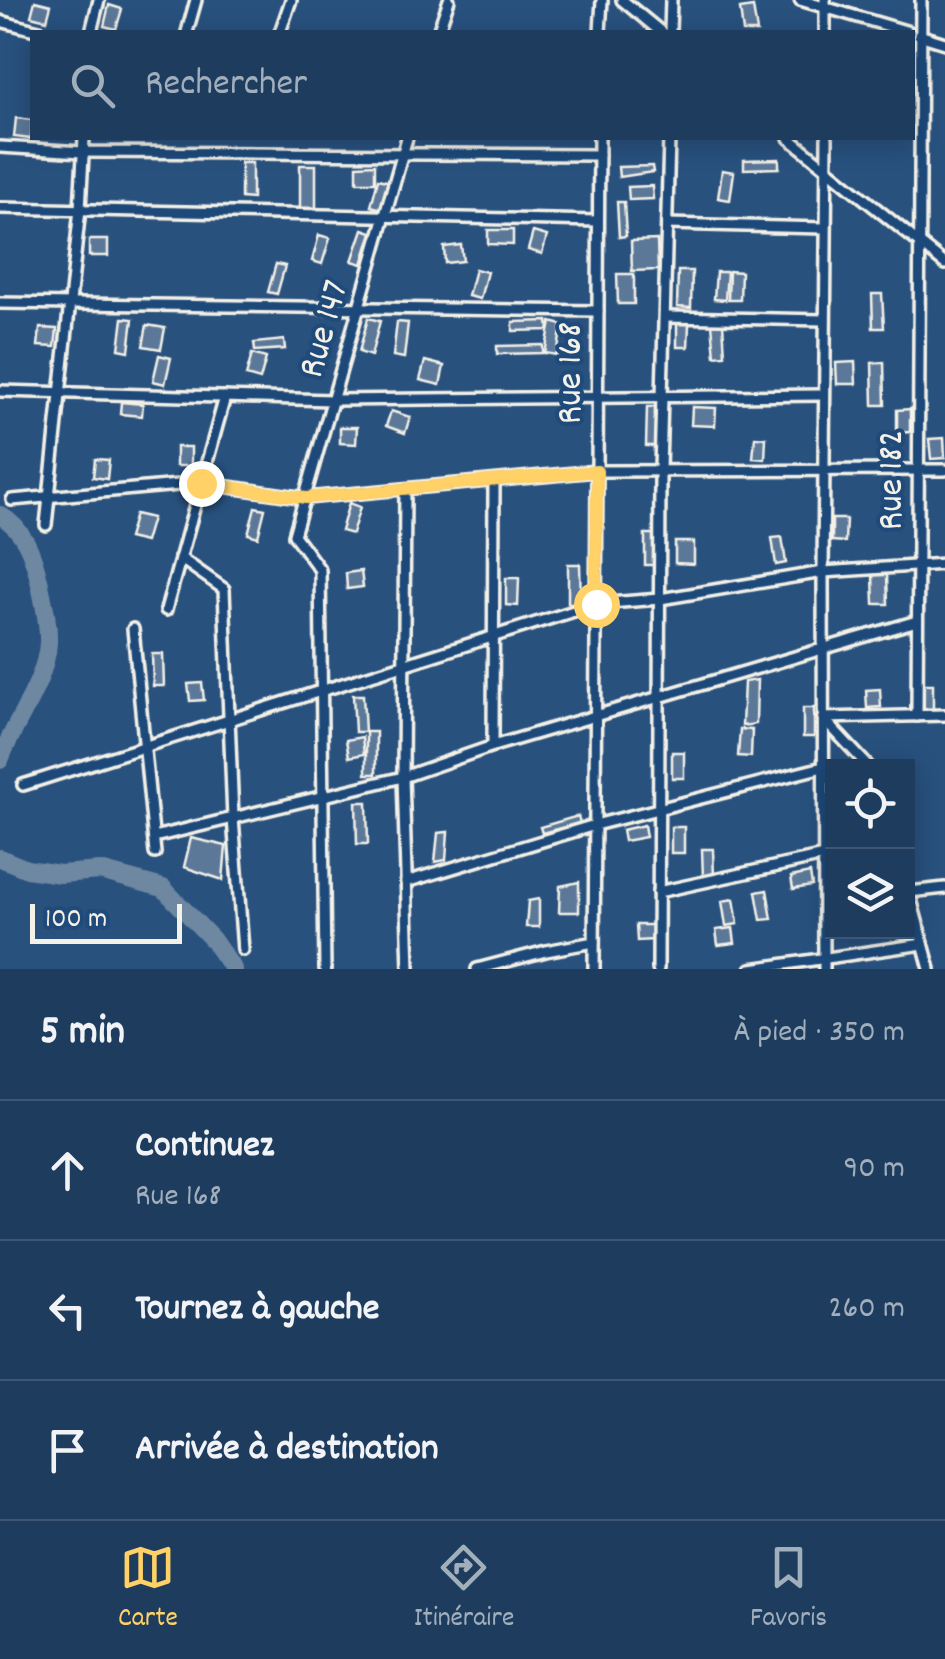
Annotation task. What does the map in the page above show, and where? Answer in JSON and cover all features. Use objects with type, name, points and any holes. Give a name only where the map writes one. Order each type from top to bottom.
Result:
[{"type":"street","points":[[92,30],[100,0]]},
{"type":"street","points":[[188,30],[196,0]]},
{"type":"street","points":[[281,30],[291,0]]},
{"type":"street","points":[[439,30],[449,0]]},
{"type":"street","points":[[600,30],[602,0]]},
{"type":"street","points":[[622,0],[659,30]]},
{"type":"street","points":[[670,30],[671,0]]},
{"type":"street","points":[[800,0],[902,30]]},
{"type":"street","name":"Rue 182","points":[[915,30],[921,0]]},
{"type":"street","points":[[824,4],[825,30]]},
{"type":"street","points":[[0,21],[35,30]]},
{"type":"street","points":[[915,34],[945,43]]},
{"type":"street","name":"Rue 182","points":[[915,69],[920,244],[917,716]]},
{"type":"street","points":[[46,525],[84,140]]},
{"type":"street","name":"Rue 147","points":[[322,692],[320,570],[294,535],[405,140]]},
{"type":"street","name":"Rue 168","points":[[594,969],[599,140]]},
{"type":"street","points":[[658,969],[660,471],[669,140]]},
{"type":"street","points":[[792,140],[945,264]]},
{"type":"street","points":[[824,969],[826,140]]},
{"type":"street","points":[[0,147],[83,152],[599,155]]},
{"type":"street","points":[[0,208],[598,220]]},
{"type":"street","points":[[667,224],[824,228]]},
{"type":"street","points":[[0,303],[598,311]]},
{"type":"street","points":[[665,317],[824,320]]},
{"type":"street","points":[[0,391],[332,400],[824,395]]},
{"type":"street","points":[[166,610],[225,397]]},
{"type":"street","points":[[12,500],[201,483],[306,498],[597,471],[945,470]]},
{"type":"street","points":[[494,480],[494,746]]},
{"type":"street","points":[[405,488],[403,776],[408,969]]},
{"type":"street","points":[[180,558],[224,589],[232,818],[242,950]]},
{"type":"street","points":[[23,785],[404,668],[596,604],[660,599],[822,572],[945,564]]},
{"type":"street","points":[[154,837],[403,776],[917,621]]},
{"type":"street","points":[[133,629],[155,853]]},
{"type":"street","points":[[322,692],[325,969]]},
{"type":"street","points":[[823,718],[945,715]]},
{"type":"street","points":[[823,718],[861,759]]},
{"type":"street","points":[[406,882],[594,825],[823,767]]},
{"type":"street","points":[[658,892],[824,856]]},
{"type":"street","points":[[915,890],[945,888]]},
{"type":"street","points":[[915,915],[930,969]]},
{"type":"street","points":[[477,969],[594,942]]},
{"type":"street","points":[[751,969],[923,944]]},
{"type":"building","points":[[35,1],[51,5],[47,20],[31,16]]},
{"type":"building","points":[[109,5],[122,9],[116,29],[104,26]]},
{"type":"building","points":[[753,7],[757,30],[743,30],[740,9]]},
{"type":"building","points":[[16,118],[30,120],[30,139],[14,137]]},
{"type":"building","points":[[779,159],[779,168],[744,169],[744,160]]},
{"type":"building","points":[[241,163],[252,163],[252,199],[241,198]]},
{"type":"building","points":[[375,164],[375,182],[357,182],[357,165]]},
{"type":"building","points":[[300,165],[316,165],[316,208],[300,208]]},
{"type":"building","points":[[652,166],[653,172],[619,177],[618,167]]},
{"type":"building","points":[[722,170],[734,172],[730,200],[718,198]]},
{"type":"building","points":[[378,179],[390,182],[382,209],[371,206]]},
{"type":"building","points":[[652,186],[653,199],[629,200],[628,187]]},
{"type":"building","points":[[617,202],[624,202],[626,236],[619,237]]},
{"type":"building","points":[[363,229],[372,232],[362,264],[352,261]]},
{"type":"building","points":[[488,230],[513,230],[513,245],[488,244]]},
{"type":"building","points":[[533,232],[547,236],[542,254],[528,250]]},
{"type":"building","points":[[319,235],[330,238],[322,264],[312,261]]},
{"type":"building","points":[[89,240],[108,240],[108,256],[89,256]]},
{"type":"building","points":[[657,240],[658,270],[632,271],[631,241]]},
{"type":"building","points":[[461,245],[463,261],[445,263],[444,247]]},
{"type":"building","points":[[276,264],[285,266],[277,294],[268,292]]},
{"type":"building","points":[[475,269],[487,272],[480,299],[468,296]]},
{"type":"building","points":[[678,271],[692,271],[691,308],[677,307]]},
{"type":"building","points":[[729,271],[741,272],[740,300],[728,300]]},
{"type":"building","points":[[716,272],[727,272],[725,300],[714,299]]},
{"type":"building","points":[[617,274],[634,274],[634,304],[618,304]]},
{"type":"building","points":[[872,294],[882,294],[884,328],[873,328]]},
{"type":"building","points":[[123,318],[133,319],[129,351],[119,349]]},
{"type":"building","points":[[368,318],[380,321],[371,356],[359,352]]},
{"type":"building","points":[[548,321],[549,330],[513,331],[513,322]]},
{"type":"building","points":[[397,322],[408,323],[404,358],[393,356]]},
{"type":"building","points":[[551,322],[562,325],[557,355],[545,353]]},
{"type":"building","points":[[723,323],[725,355],[715,356],[712,324]]},
{"type":"building","points":[[677,324],[689,324],[688,347],[677,347]]},
{"type":"building","points":[[147,325],[165,328],[161,349],[143,346]]},
{"type":"building","points":[[40,328],[57,329],[55,347],[38,346]]},
{"type":"building","points":[[284,340],[285,349],[255,351],[254,343]]},
{"type":"building","points":[[543,345],[543,353],[497,354],[497,346]]},
{"type":"building","points":[[252,354],[266,358],[260,380],[246,376]]},
{"type":"building","points":[[159,355],[171,358],[165,384],[153,381]]},
{"type":"building","points":[[425,361],[444,366],[440,385],[420,380]]},
{"type":"building","points":[[855,362],[856,384],[837,384],[836,363]]},
{"type":"building","points":[[884,362],[885,405],[873,405],[872,363]]},
{"type":"building","points":[[121,402],[143,404],[142,416],[120,414]]},
{"type":"building","points":[[647,407],[656,407],[656,446],[646,446]]},
{"type":"building","points":[[692,407],[716,408],[715,426],[691,425]]},
{"type":"building","points":[[910,409],[910,432],[897,433],[897,410]]},
{"type":"building","points":[[391,411],[410,417],[405,433],[386,426]]},
{"type":"building","points":[[340,427],[357,427],[356,444],[340,443]]},
{"type":"building","points":[[755,437],[766,438],[765,459],[753,458]]},
{"type":"building","points":[[944,438],[945,458],[931,459],[929,439]]},
{"type":"building","points":[[176,447],[191,447],[191,466],[176,466]]},
{"type":"building","points":[[95,459],[109,460],[107,479],[93,477]]},
{"type":"building","points":[[349,503],[360,507],[352,534],[341,531]]},
{"type":"building","points":[[255,507],[265,509],[258,537],[248,534]]},
{"type":"building","points":[[135,514],[152,518],[145,542],[128,538]]},
{"type":"building","points":[[832,519],[846,519],[845,542],[832,541]]},
{"type":"building","points":[[645,534],[657,534],[657,565],[645,565]]},
{"type":"building","points":[[782,537],[786,563],[776,565],[772,538]]},
{"type":"building","points":[[675,542],[694,542],[694,564],[675,563]]},
{"type":"building","points":[[568,564],[580,564],[581,603],[568,603]]},
{"type":"building","points":[[361,571],[363,587],[347,589],[346,573]]},
{"type":"building","points":[[873,575],[887,575],[888,604],[874,604]]},
{"type":"building","points":[[506,578],[519,578],[518,606],[506,605]]},
{"type":"building","points":[[152,654],[163,654],[164,686],[153,686]]},
{"type":"building","points":[[757,680],[756,724],[742,726],[744,682]]},
{"type":"building","points":[[202,683],[204,700],[190,701],[188,684]]},
{"type":"building","points":[[921,684],[933,684],[933,710],[922,711]]},
{"type":"building","points":[[880,689],[881,707],[867,708],[866,690]]},
{"type":"building","points":[[353,695],[363,695],[365,732],[355,732]]},
{"type":"building","points":[[803,708],[814,708],[814,737],[803,737]]},
{"type":"building","points":[[740,729],[752,730],[751,757],[738,756]]},
{"type":"building","points":[[366,732],[376,732],[376,774],[366,774]]},
{"type":"building","points":[[362,737],[364,754],[349,757],[346,740]]},
{"type":"building","points":[[672,752],[684,752],[684,778],[672,778]]},
{"type":"building","points":[[356,802],[367,802],[368,844],[357,844]]},
{"type":"building","points":[[578,816],[580,823],[542,833],[540,827]]},
{"type":"building","points":[[644,825],[646,837],[624,841],[622,830]]},
{"type":"building","points":[[671,827],[684,827],[684,853],[671,853]]},
{"type":"building","points":[[448,832],[446,860],[435,862],[438,833]]},
{"type":"building","points":[[191,838],[226,846],[223,880],[184,867]]},
{"type":"building","points":[[702,849],[713,849],[714,877],[703,878]]},
{"type":"building","points":[[810,873],[812,886],[793,889],[791,877]]},
{"type":"building","points":[[579,882],[579,912],[559,912],[560,886]]},
{"type":"building","points":[[767,890],[772,919],[761,920],[756,892]]},
{"type":"building","points":[[539,899],[539,927],[526,927],[528,901]]},
{"type":"building","points":[[734,899],[738,924],[726,926],[722,901]]},
{"type":"building","points":[[636,925],[653,925],[653,940],[637,941]]},
{"type":"building","points":[[733,928],[735,943],[718,945],[716,930]]},
{"type":"waterway","points":[[0,515],[15,527],[30,552],[48,635],[42,672],[0,760]]},
{"type":"waterway","points":[[0,858],[27,869],[60,874],[100,871],[163,888],[212,939],[233,969]]},
{"type":"route","points":[[201,483],[306,498],[597,471],[596,604]]}]
